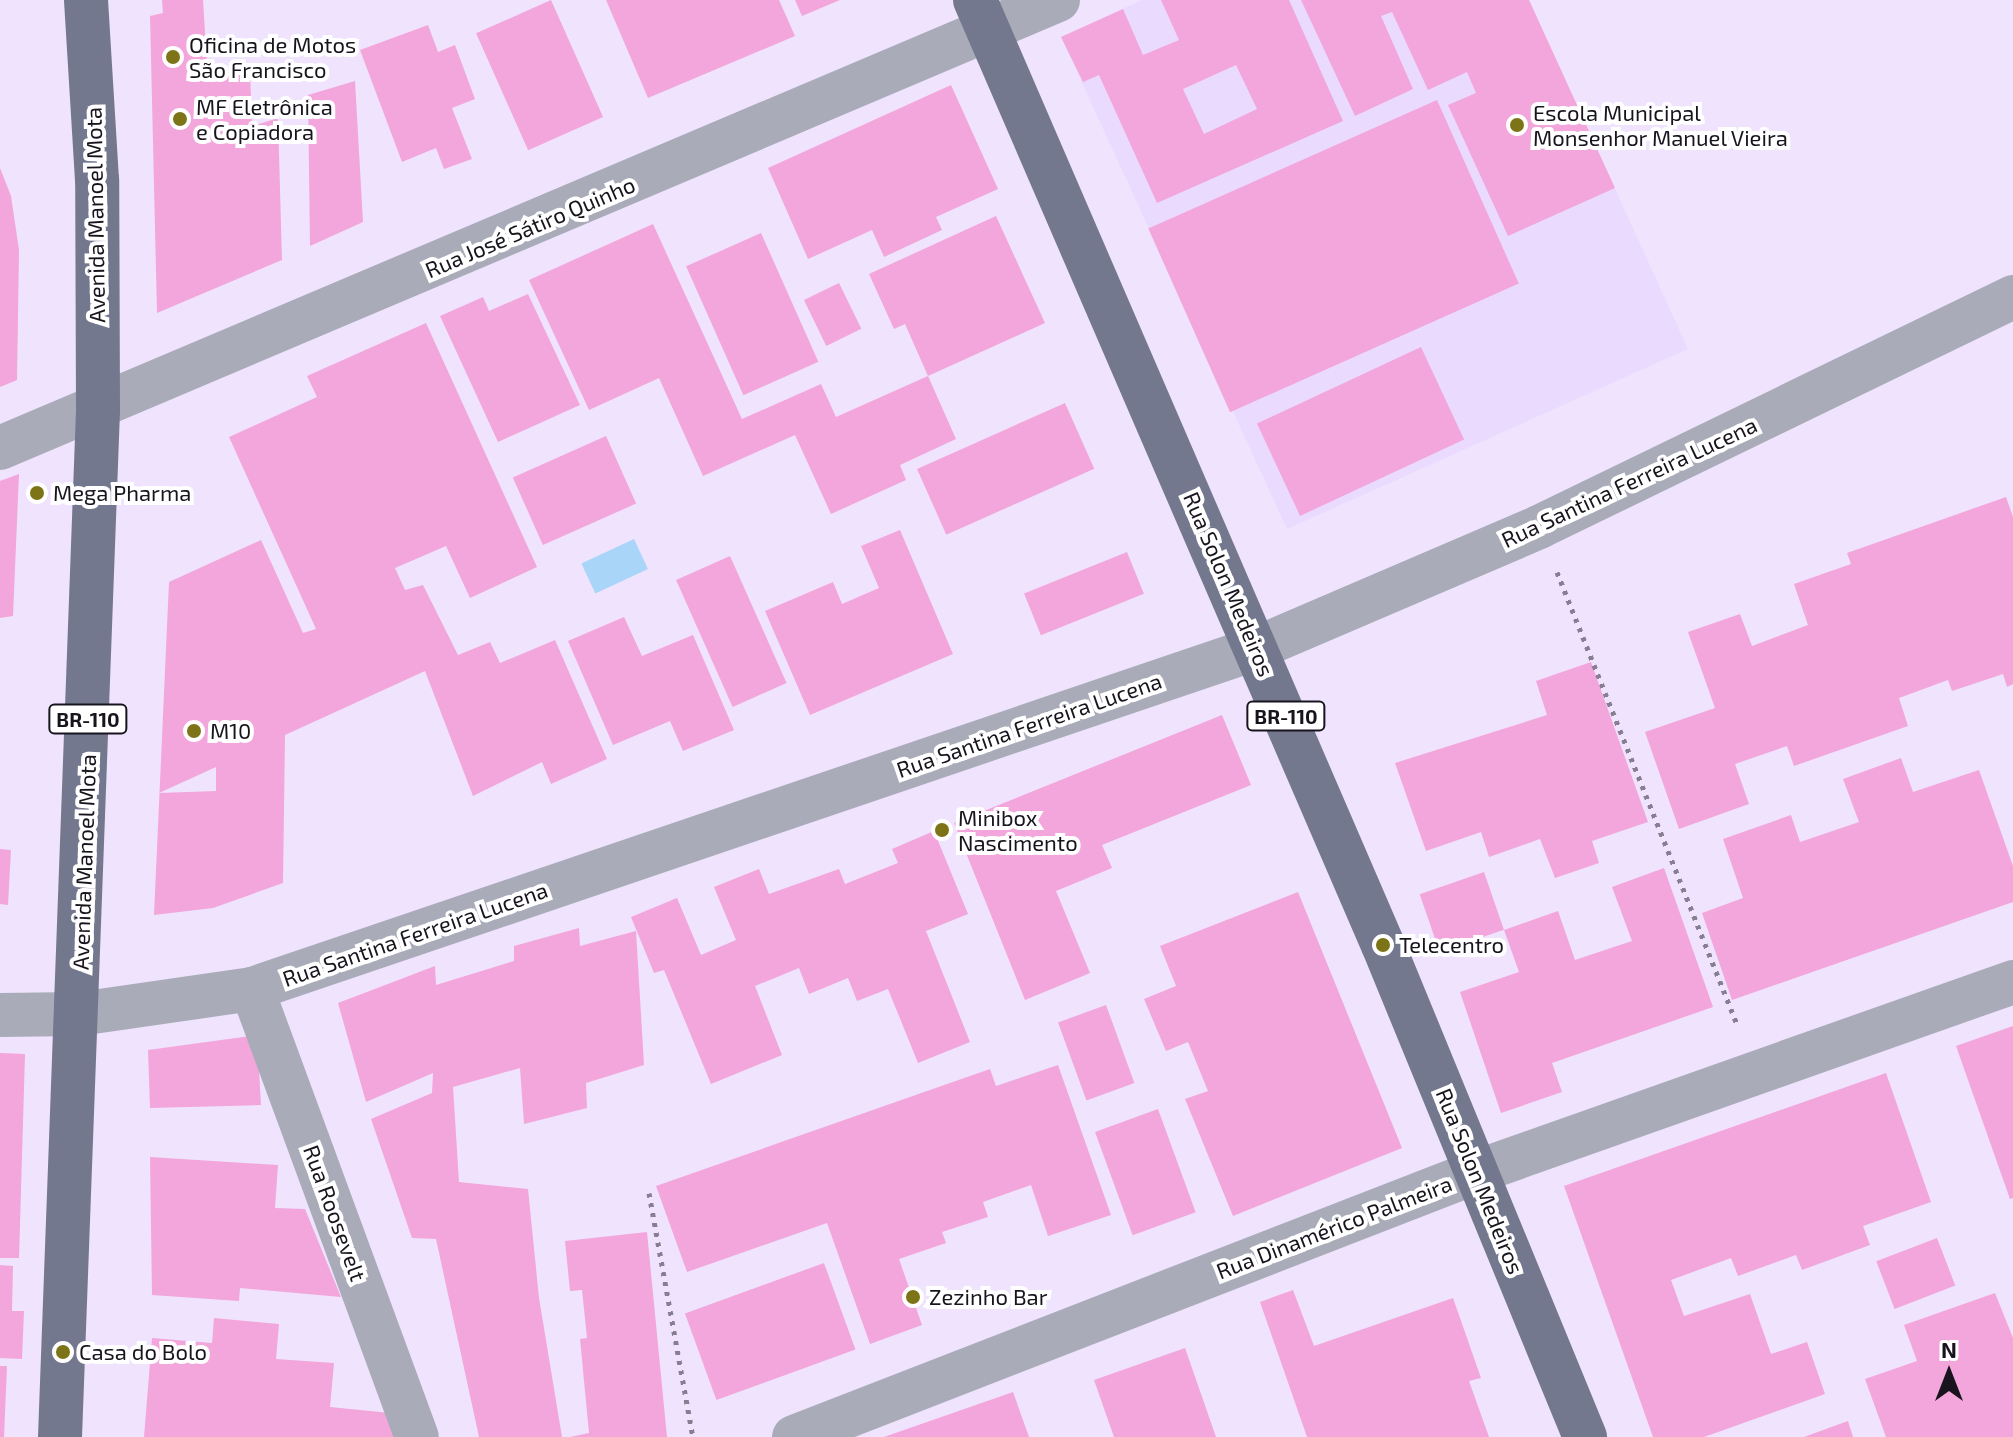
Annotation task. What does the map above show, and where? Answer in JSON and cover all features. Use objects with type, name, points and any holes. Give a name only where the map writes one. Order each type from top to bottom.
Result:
[{"type":"main road","name":"Avenida Manoel Mota","points":[[60,1437],[79,1014],[98,410],[96,166],[86,0]]},
{"type":"main road","name":"Rua Solon Medeiros","points":[[982,16],[1257,648],[1585,1437]]},
{"type":"street","name":"Rua José Sátiro Quinho","points":[[0,448],[98,410],[982,16],[1058,0]]},
{"type":"street","name":"Rua Santina Ferreira Lucena","points":[[0,1015],[79,1014],[252,989],[1257,648],[1539,527],[2013,297]]},
{"type":"street","name":"Rua Dinamérico Palmeira","points":[[794,1437],[1476,1172],[2013,982]]},
{"type":"street","name":"Rua Roosevelt","points":[[252,989],[417,1437]]},
{"type":"path","points":[[1539,527],[1756,1073]]},
{"type":"path","points":[[649,1193],[693,1437]]},
{"type":"shaded area","points":[[1142,0],[1529,0],[1688,349],[1287,529],[1061,37]]},
{"type":"water","points":[[634,539],[648,569],[595,593],[581,564]]},
{"type":"building","points":[[162,0],[203,0],[208,80],[250,72],[252,126],[278,118],[282,260],[157,313],[150,16],[163,13]]},
{"type":"building","points":[[551,0],[603,117],[528,150],[476,33]]},
{"type":"building","points":[[606,0],[779,0],[795,36],[648,98]]},
{"type":"building","points":[[795,0],[840,0],[802,16]]},
{"type":"building","points":[[1161,0],[1289,0],[1343,121],[1157,203],[1099,75],[1083,82],[1061,37],[1123,9],[1143,55],[1179,40]],"holes":[[[1236,65],[1257,109],[1204,134],[1183,89]]]},
{"type":"building","name":"Escola Municipal Monsenhor Manuel Vieira","points":[[1301,0],[1529,0],[1615,188],[1508,236],[1448,105],[1476,93],[1467,72],[1428,90],[1392,12],[1381,16],[1413,89],[1355,116]]},
{"type":"building","points":[[428,25],[438,52],[455,45],[475,99],[452,108],[472,159],[444,169],[436,148],[402,162],[360,50]]},
{"type":"building","points":[[355,81],[363,222],[310,246],[308,95]]},
{"type":"building","points":[[951,85],[998,189],[936,217],[942,230],[884,257],[872,230],[808,259],[768,168]]},
{"type":"building","points":[[1437,100],[1519,284],[1230,412],[1148,229]]},
{"type":"building","points":[[0,168],[11,196],[19,250],[17,380],[0,387]]},
{"type":"building","points":[[996,216],[1045,323],[928,376],[905,324],[894,329],[869,274]]},
{"type":"building","points":[[653,224],[742,419],[821,384],[836,417],[928,376],[956,439],[900,465],[906,480],[831,514],[795,435],[703,476],[659,378],[589,410],[529,280]]},
{"type":"building","points":[[761,233],[818,362],[743,395],[686,266]]},
{"type":"building","points":[[839,283],[861,329],[826,346],[804,300]]},
{"type":"building","points":[[528,294],[580,405],[498,442],[440,316],[483,297],[489,311]]},
{"type":"building","points":[[426,323],[537,567],[470,598],[446,546],[395,568],[405,590],[423,585],[458,655],[490,642],[500,663],[555,640],[607,759],[551,784],[542,762],[473,796],[425,671],[285,735],[283,883],[213,908],[154,915],[169,582],[261,540],[303,633],[316,629],[229,437],[317,397],[307,376]],"holes":[[[216,767],[216,791],[160,793]]]},
{"type":"building","points":[[1421,347],[1464,439],[1300,516],[1257,423]]},
{"type":"building","points":[[1065,403],[1094,469],[946,535],[917,469]]},
{"type":"building","points":[[606,436],[636,504],[543,545],[513,477]]},
{"type":"building","points":[[19,474],[13,616],[0,618],[0,481]]},
{"type":"building","points":[[2006,497],[2013,517],[2013,684],[2007,687],[2003,674],[1952,691],[1948,680],[1899,698],[1908,726],[1794,766],[1787,746],[1735,764],[1749,804],[1679,829],[1645,732],[1715,708],[1688,632],[1740,614],[1752,646],[1808,625],[1794,584],[1851,564],[1847,553]]},
{"type":"building","points":[[900,530],[953,654],[810,715],[765,611],[833,582],[842,604],[879,588],[861,546]]},
{"type":"building","points":[[1127,552],[1144,594],[1041,635],[1024,594]]},
{"type":"building","points":[[730,556],[787,683],[733,707],[676,580]]},
{"type":"building","points":[[624,617],[642,656],[693,635],[734,730],[683,751],[670,721],[613,745],[568,641]]},
{"type":"building","points":[[1591,662],[1648,822],[1592,841],[1599,863],[1555,878],[1540,839],[1489,857],[1481,832],[1426,851],[1395,763],[1547,715],[1536,681]]},
{"type":"building","points":[[1222,715],[1251,785],[1102,845],[1112,868],[1056,891],[1090,973],[1025,1000],[954,823]]},
{"type":"building","points":[[1901,758],[1913,792],[1979,770],[2013,866],[2013,902],[1732,1000],[1702,913],[1743,898],[1723,839],[1791,815],[1800,842],[1859,822],[1843,779]]},
{"type":"building","points":[[934,831],[968,914],[926,931],[970,1042],[918,1063],[888,989],[857,1001],[848,978],[809,994],[799,968],[755,986],[782,1055],[711,1084],[664,970],[654,973],[631,917],[677,898],[701,955],[736,940],[714,887],[759,869],[769,894],[839,869],[845,884],[898,863],[892,849]]},
{"type":"building","points":[[0,849],[11,850],[8,905],[0,904]]},
{"type":"building","points":[[1664,868],[1713,1007],[1552,1063],[1562,1092],[1501,1113],[1460,992],[1519,972],[1504,930],[1558,911],[1575,960],[1632,941],[1612,887]]},
{"type":"building","points":[[1484,872],[1504,930],[1440,952],[1420,894]]},
{"type":"building","points":[[1298,892],[1402,1148],[1233,1216],[1185,1099],[1208,1091],[1188,1042],[1166,1051],[1144,999],[1176,986],[1160,946]]},
{"type":"building","points":[[579,928],[580,946],[636,931],[644,1065],[586,1083],[587,1108],[524,1124],[520,1068],[453,1087],[459,1182],[528,1189],[539,1298],[562,1437],[479,1437],[436,1239],[412,1238],[371,1119],[432,1093],[433,1073],[366,1102],[338,1003],[435,966],[436,985],[514,961],[514,946]]},
{"type":"building","points":[[1106,1005],[1134,1083],[1086,1100],[1058,1022]]},
{"type":"building","points":[[2013,1026],[2013,1198],[2010,1199],[1956,1046]]},
{"type":"building","points":[[257,1035],[261,1105],[150,1108],[148,1050]]},
{"type":"building","points":[[0,1053],[25,1054],[19,1258],[0,1258]]},
{"type":"building","points":[[1058,1065],[1111,1215],[1048,1236],[1031,1185],[983,1202],[988,1217],[942,1232],[946,1243],[899,1259],[922,1325],[870,1344],[827,1223],[687,1272],[656,1186],[990,1069],[996,1086]]},
{"type":"building","points":[[1886,1073],[1931,1202],[1863,1226],[1870,1245],[1802,1270],[1796,1255],[1738,1276],[1731,1258],[1671,1280],[1684,1316],[1750,1294],[1771,1354],[1807,1342],[1825,1394],[1704,1437],[1653,1437],[1564,1186]]},
{"type":"building","points":[[1158,1109],[1196,1212],[1133,1235],[1095,1132]]},
{"type":"building","points":[[150,1157],[278,1165],[275,1208],[305,1209],[341,1297],[240,1288],[239,1301],[152,1295]]},
{"type":"building","points":[[647,1232],[667,1437],[570,1437],[589,1433],[580,1339],[587,1338],[582,1290],[570,1291],[565,1241]]},
{"type":"building","points":[[1937,1238],[1955,1286],[1895,1309],[1876,1261]]},
{"type":"building","points":[[824,1263],[855,1349],[716,1400],[685,1314]]},
{"type":"building","points":[[0,1265],[13,1266],[12,1311],[24,1311],[22,1359],[0,1358]]},
{"type":"building","points":[[1293,1290],[1314,1346],[1453,1298],[1481,1378],[1469,1381],[1489,1437],[1307,1437],[1260,1302]]},
{"type":"building","points":[[1995,1293],[2013,1338],[2013,1437],[1886,1437],[1865,1379],[1917,1361],[1904,1325]]},
{"type":"building","points":[[214,1318],[279,1324],[276,1359],[334,1363],[330,1407],[390,1413],[398,1437],[144,1437],[152,1338],[212,1343]]},
{"type":"building","points":[[1185,1348],[1216,1437],[1114,1437],[1094,1380]]},
{"type":"building","points":[[0,1366],[7,1366],[4,1437],[0,1437]]},
{"type":"building","points":[[1013,1392],[1029,1437],[884,1437]]},
{"type":"building","points":[[1848,1421],[1853,1437],[1804,1437]]},
{"type":"place","name":"Oficina de Motos São Francisco","points":[[173,57]]},
{"type":"place","name":"MF Eletrônica e Copiadora","points":[[180,119]]},
{"type":"place","name":"Escola Municipal Monsenhor Manuel Vieira","points":[[1517,125]]},
{"type":"place","name":"Mega Pharma","points":[[37,493]]},
{"type":"place","name":"M10","points":[[194,731]]},
{"type":"place","name":"Minibox Nascimento","points":[[942,830]]},
{"type":"place","name":"Telecentro","points":[[1383,945]]},
{"type":"place","name":"Zezinho Bar","points":[[913,1297]]},
{"type":"place","name":"Casa do Bolo","points":[[63,1352]]}]
